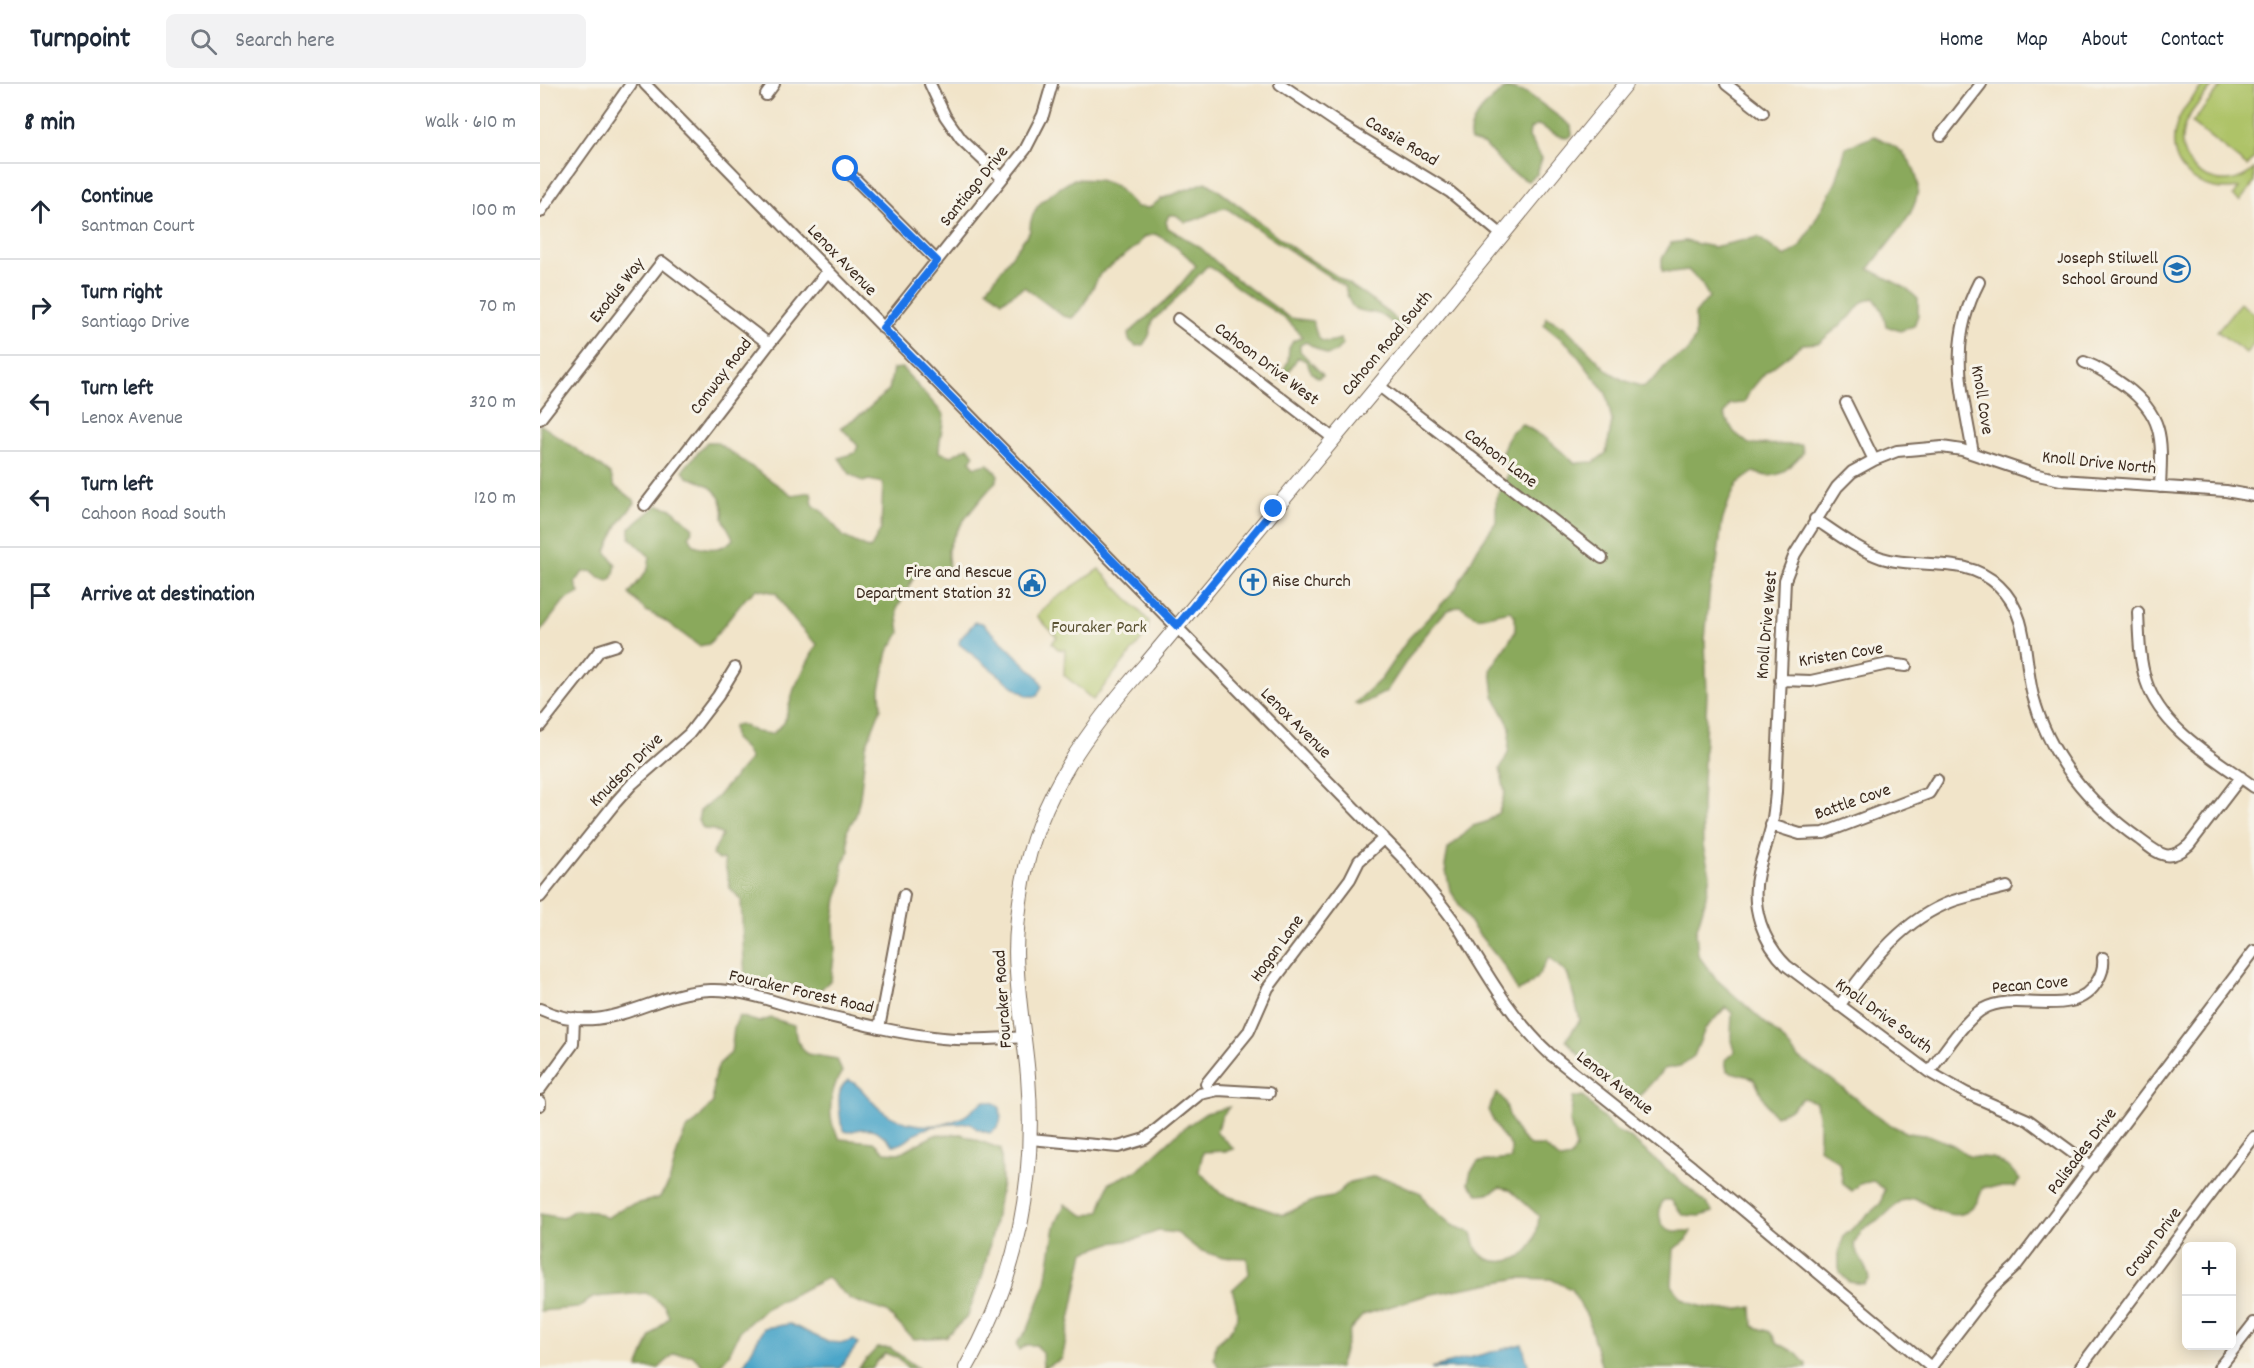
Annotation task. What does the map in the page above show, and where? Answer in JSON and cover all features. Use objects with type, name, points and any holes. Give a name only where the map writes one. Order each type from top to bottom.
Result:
[{"type":"main road","name":"Cahoon Road South","points":[[1177,626],[1626,84]]},
{"type":"main road","name":"Fouraker Road","points":[[966,1368],[982,1340],[1009,1275],[1027,1191],[1030,1139],[1024,1037],[1017,972],[1019,915],[1029,857],[1041,821],[1063,774],[1082,743],[1109,706],[1177,626]]},
{"type":"street","points":[[540,212],[632,84]]},
{"type":"street","name":"Lenox Avenue","points":[[645,84],[1384,838],[1438,901],[1529,1034],[1550,1054],[1692,1167],[1932,1367]]},
{"type":"street","points":[[766,95],[774,84]]},
{"type":"street","points":[[930,84],[949,123],[961,139],[1002,178]]},
{"type":"street","name":"Santiago Drive","points":[[883,328],[1030,142],[1043,115],[1052,84]]},
{"type":"street","name":"Cassie Road","points":[[1280,84],[1342,126],[1450,192],[1502,235]]},
{"type":"street","points":[[1726,84],[1762,112]]},
{"type":"street","points":[[1941,135],[1981,84]]},
{"type":"street","points":[[846,169],[937,261]]},
{"type":"street","name":"Exodus Way","points":[[540,419],[662,262],[769,344]]},
{"type":"street","name":"Conway Road","points":[[645,506],[828,271]]},
{"type":"street","name":"Knoll Cove","points":[[1973,453],[1958,366],[1965,321],[1971,298],[1979,282]]},
{"type":"street","name":"Cahoon Drive West","points":[[1178,319],[1333,438]]},
{"type":"street","points":[[2084,362],[2100,368],[2138,396],[2152,413],[2160,440],[2160,487]]},
{"type":"street","name":"Cahoon Lane","points":[[1377,385],[1602,558]]},
{"type":"street","points":[[1845,403],[1874,460]]},
{"type":"street","name":"Knoll Drive North","points":[[1874,460],[1897,451],[1942,447],[1973,453],[2033,474],[2061,480],[2226,491],[2254,496]]},
{"type":"street","name":"Knoll Drive West","points":[[1772,825],[1776,792],[1785,580],[1795,554],[1837,487],[1852,472],[1874,460]]},
{"type":"street","points":[[1815,519],[1880,558],[1903,563],[1940,563],[1959,566],[1977,571],[1999,585],[2010,598],[2022,622],[2032,694],[2053,746],[2067,769],[2096,804],[2147,846],[2165,856],[2180,854],[2241,777]]},
{"type":"street","points":[[2138,612],[2141,663],[2156,702],[2172,723],[2254,787]]},
{"type":"street","points":[[540,726],[600,650],[616,645]]},
{"type":"street","name":"Kristen Cove","points":[[1780,680],[1811,681],[1888,664],[1906,666]]},
{"type":"street","name":"Knudson Drive","points":[[540,897],[632,784],[689,734],[718,696],[735,668]]},
{"type":"street","name":"Battle Cove","points":[[1772,825],[1800,834],[1830,831],[1929,793],[1937,780]]},
{"type":"street","name":"Knoll Drive South","points":[[1772,825],[1757,876],[1756,901],[1760,923],[1769,944],[1782,962],[1929,1072],[1966,1093],[2028,1120],[2092,1167]]},
{"type":"street","name":"Hogan Lane","points":[[1206,1084],[1248,1031],[1268,988],[1350,879],[1359,861],[1384,838]]},
{"type":"street","points":[[1839,1006],[1871,963],[1898,934],[1916,920],[1953,901],[2007,887]]},
{"type":"street","points":[[879,1028],[904,895]]},
{"type":"street","name":"Palisades Drive","points":[[1932,1367],[1992,1288],[2015,1267],[2254,951]]},
{"type":"street","name":"Pecan Cove","points":[[1929,1072],[1974,1014],[1993,1005],[2012,1002],[2064,1003],[2077,1000],[2096,984],[2104,966],[2103,958]]},
{"type":"street","name":"Fouraker Forest Road","points":[[540,1009],[551,1014],[596,1020],[626,1013],[682,993],[713,990],[743,994],[879,1028],[934,1037],[978,1040],[1024,1037]]},
{"type":"street","points":[[540,1089],[573,1044],[574,1018]]},
{"type":"street","points":[[1030,1139],[1118,1147],[1145,1139],[1200,1094],[1218,1090],[1269,1093]]},
{"type":"street","name":"Crown Drive","points":[[2080,1368],[2254,1137]]},
{"type":"street","points":[[2219,1368],[2254,1323]]},
{"type":"green space","points":[[2204,84],[2214,84],[2188,118],[2183,131],[2182,146],[2186,158],[2194,168],[2204,176],[2216,180],[2229,181],[2242,177],[2254,169],[2254,183],[2240,201],[2233,196],[2239,188],[2225,189],[2199,183],[2189,176],[2175,155],[2174,142],[2178,121]]},
{"type":"green space","points":[[2223,84],[2254,84],[2254,158],[2247,166],[2192,123]]},
{"type":"green space","points":[[1507,88],[1527,93],[1571,126],[1572,135],[1568,138],[1556,135],[1538,125],[1530,129],[1529,137],[1542,158],[1537,174],[1528,181],[1509,171],[1485,145],[1471,141],[1470,134],[1476,118],[1494,97]]},
{"type":"green space","points":[[1875,136],[1903,153],[1914,169],[1918,184],[1916,199],[1910,214],[1869,269],[1906,288],[1918,299],[1918,315],[1914,326],[1900,331],[1886,326],[1882,310],[1874,298],[1862,302],[1850,317],[1819,343],[1803,344],[1765,373],[1750,391],[1744,403],[1730,404],[1724,415],[1734,432],[1749,444],[1802,445],[1803,453],[1782,473],[1770,476],[1754,472],[1738,483],[1722,522],[1717,563],[1710,587],[1705,640],[1707,694],[1702,803],[1703,846],[1710,874],[1696,932],[1698,955],[1715,978],[1782,1038],[1798,1058],[1831,1079],[1885,1122],[1907,1133],[1931,1136],[1953,1145],[1969,1156],[1993,1158],[2010,1168],[2020,1180],[2015,1187],[1983,1187],[1975,1205],[1961,1214],[1945,1213],[1915,1198],[1900,1201],[1884,1216],[1863,1229],[1854,1244],[1868,1274],[1869,1279],[1864,1284],[1849,1282],[1839,1272],[1839,1251],[1844,1236],[1881,1203],[1884,1189],[1873,1181],[1860,1184],[1852,1191],[1843,1184],[1839,1162],[1819,1148],[1816,1102],[1803,1098],[1789,1110],[1775,1116],[1753,1078],[1727,1071],[1725,1060],[1735,1051],[1731,1037],[1732,1013],[1726,1007],[1705,1029],[1694,1056],[1680,1066],[1664,1069],[1637,1099],[1633,1099],[1611,1081],[1592,1070],[1566,1040],[1580,1020],[1568,975],[1549,957],[1532,982],[1517,991],[1505,967],[1473,927],[1450,890],[1445,866],[1448,849],[1473,826],[1486,822],[1499,812],[1505,792],[1500,769],[1508,753],[1510,727],[1494,696],[1491,669],[1515,632],[1515,616],[1510,611],[1478,618],[1460,606],[1446,611],[1415,648],[1386,692],[1360,705],[1355,703],[1381,679],[1409,638],[1455,590],[1478,548],[1496,522],[1496,498],[1509,473],[1501,455],[1510,433],[1522,424],[1547,439],[1575,463],[1594,462],[1606,453],[1612,421],[1606,393],[1570,346],[1544,325],[1546,317],[1565,327],[1608,371],[1623,380],[1643,387],[1656,377],[1668,362],[1687,353],[1695,337],[1695,314],[1709,297],[1701,283],[1688,270],[1662,271],[1662,259],[1671,243],[1685,241],[1713,247],[1758,237],[1785,257],[1801,246],[1836,182],[1846,147]]},
{"type":"green space","points":[[1074,179],[1099,180],[1116,186],[1136,207],[1149,208],[1161,199],[1206,182],[1296,250],[1372,300],[1405,329],[1402,331],[1381,315],[1356,309],[1350,302],[1345,287],[1226,208],[1185,222],[1176,215],[1169,215],[1166,222],[1168,228],[1201,248],[1227,272],[1290,318],[1313,321],[1320,340],[1328,342],[1340,339],[1343,344],[1335,352],[1327,355],[1306,342],[1300,345],[1300,351],[1323,375],[1318,378],[1312,373],[1306,361],[1298,357],[1287,374],[1278,380],[1288,361],[1289,348],[1293,341],[1302,337],[1281,316],[1207,266],[1153,320],[1149,336],[1143,345],[1136,346],[1129,340],[1128,334],[1171,296],[1196,266],[1167,240],[1155,234],[1144,237],[1137,246],[1100,274],[1082,308],[1072,318],[1063,316],[1024,287],[1002,301],[987,289],[1030,231],[1038,206],[1051,194]]},
{"type":"green space","points":[[2240,303],[2254,314],[2254,343],[2246,353],[2217,331]]},
{"type":"green space","points":[[902,368],[944,415],[939,452],[951,456],[968,447],[974,455],[970,461],[975,467],[988,464],[998,475],[997,480],[969,514],[951,542],[948,550],[948,573],[938,575],[926,565],[915,575],[897,609],[900,633],[888,651],[880,689],[881,708],[866,746],[856,815],[847,831],[849,851],[842,865],[843,880],[834,919],[835,949],[831,980],[820,990],[812,991],[801,986],[745,979],[741,900],[730,888],[724,859],[719,860],[712,855],[722,835],[714,830],[704,829],[698,821],[700,811],[717,797],[750,759],[744,748],[734,739],[733,726],[742,725],[756,732],[772,734],[784,723],[794,689],[817,644],[794,620],[776,593],[757,589],[745,599],[709,644],[699,646],[664,620],[646,611],[629,594],[648,569],[650,557],[630,538],[630,528],[658,505],[672,509],[693,528],[689,536],[694,545],[715,548],[725,546],[733,539],[723,518],[722,502],[719,497],[710,487],[687,477],[683,470],[707,442],[716,442],[792,495],[811,492],[813,505],[824,513],[844,537],[870,549],[881,529],[883,483],[869,480],[863,482],[850,474],[839,458],[855,453],[858,446],[841,427],[862,414],[889,390],[893,369]]},
{"type":"green space","points":[[540,424],[611,475],[614,486],[635,503],[619,523],[606,551],[616,565],[613,577],[608,581],[591,571],[583,572],[575,583],[579,593],[564,601],[540,632],[541,462]]},
{"type":"green space","name":"Fouraker Park","points":[[1099,569],[1149,621],[1147,633],[1093,700],[1064,675],[1065,650],[1058,649],[1052,643],[1057,637],[1037,616],[1053,600]]},
{"type":"green space","points":[[739,1016],[759,1022],[771,1018],[794,1025],[797,1041],[807,1054],[837,1059],[842,1072],[834,1089],[831,1116],[840,1139],[874,1142],[885,1152],[899,1153],[935,1135],[961,1134],[1001,1149],[1002,1183],[983,1274],[967,1317],[945,1337],[913,1339],[887,1312],[850,1299],[827,1278],[766,1308],[740,1331],[729,1354],[717,1368],[705,1368],[692,1355],[674,1354],[659,1368],[638,1368],[651,1336],[669,1317],[664,1305],[646,1293],[594,1297],[577,1308],[540,1311],[540,1214],[562,1218],[575,1210],[594,1212],[607,1218],[624,1207],[659,1198],[669,1183],[686,1130],[713,1102],[713,1081],[719,1064],[731,1053],[734,1028]]},
{"type":"green space","points":[[1497,1093],[1504,1101],[1518,1134],[1530,1146],[1543,1146],[1561,1160],[1570,1158],[1576,1148],[1570,1122],[1573,1098],[1583,1096],[1614,1130],[1630,1138],[1705,1202],[1713,1212],[1700,1216],[1683,1215],[1671,1200],[1663,1200],[1661,1204],[1660,1217],[1666,1228],[1675,1231],[1691,1231],[1687,1240],[1674,1249],[1673,1287],[1683,1299],[1700,1306],[1726,1310],[1752,1307],[1753,1326],[1770,1332],[1778,1343],[1796,1353],[1806,1364],[1806,1368],[1602,1368],[1587,1316],[1571,1289],[1551,1279],[1519,1278],[1427,1295],[1363,1315],[1350,1330],[1339,1368],[1219,1368],[1214,1358],[1216,1344],[1229,1332],[1236,1320],[1237,1307],[1232,1290],[1249,1274],[1247,1258],[1220,1257],[1199,1250],[1177,1233],[1158,1231],[1137,1239],[1111,1243],[1084,1252],[1062,1359],[1043,1368],[1042,1353],[1036,1345],[1026,1345],[1019,1350],[1016,1344],[1028,1329],[1046,1283],[1055,1226],[1065,1204],[1085,1216],[1100,1211],[1109,1183],[1138,1170],[1181,1130],[1206,1113],[1229,1107],[1222,1116],[1216,1132],[1234,1149],[1203,1152],[1199,1171],[1221,1194],[1283,1215],[1315,1200],[1333,1197],[1350,1182],[1372,1177],[1391,1180],[1421,1193],[1428,1205],[1452,1225],[1472,1233],[1477,1249],[1483,1256],[1504,1261],[1524,1254],[1529,1249],[1536,1233],[1539,1216],[1509,1189],[1500,1187],[1490,1193],[1478,1194],[1468,1183],[1471,1171],[1478,1162],[1511,1159],[1511,1146],[1498,1130],[1488,1110]]},
{"type":"green space","points":[[877,1348],[890,1348],[918,1368],[908,1368],[898,1358],[885,1353],[873,1368],[858,1368]]},
{"type":"water","points":[[975,622],[982,623],[989,629],[1038,677],[1042,686],[1037,696],[1028,696],[1018,690],[959,644],[960,639]]},
{"type":"water","points":[[849,1080],[880,1109],[909,1123],[931,1125],[953,1121],[966,1115],[985,1101],[994,1103],[1000,1108],[1000,1123],[989,1133],[977,1129],[970,1123],[934,1126],[918,1132],[901,1144],[893,1145],[874,1130],[845,1131],[841,1124],[839,1099],[841,1088]]},
{"type":"water","points":[[790,1324],[828,1342],[844,1343],[854,1340],[858,1344],[840,1368],[742,1368],[764,1328]]},
{"type":"water","points":[[1522,1344],[1529,1368],[1431,1368]]},
{"type":"place","name":"Joseph Stilwell School Ground","points":[[2177,269]]},
{"type":"place","name":"Rise Church","points":[[1253,582]]},
{"type":"place","name":"Fire and Rescue Department Station 32","points":[[1032,583]]},
{"type":"route","points":[[846,169],[937,261],[883,328],[1177,626],[1274,509]]}]
